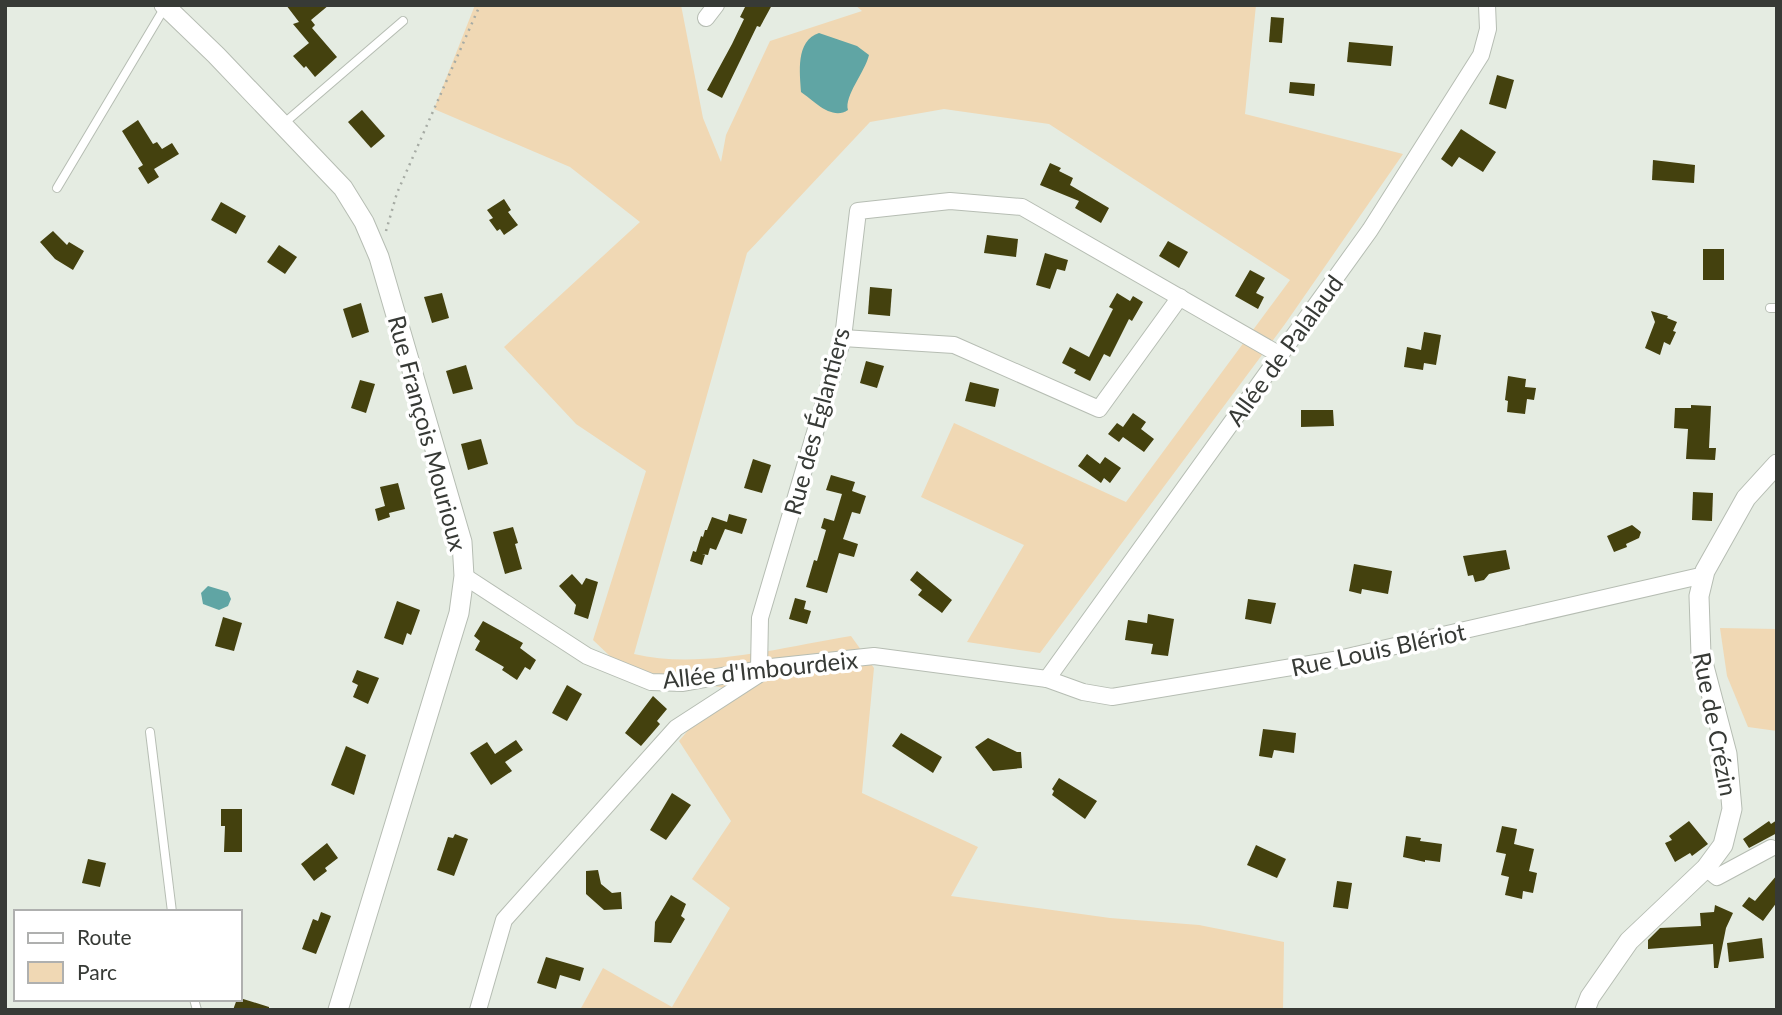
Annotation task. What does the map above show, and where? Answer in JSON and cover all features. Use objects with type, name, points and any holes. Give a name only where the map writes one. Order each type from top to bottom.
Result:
[{"type":"street","name":"Allée de Palalaud","points":[[1047,679],[1370,230],[1481,55],[1488,29],[1488,5]]},
{"type":"street","name":"Rue François Mourioux","points":[[164,6],[216,55],[343,188],[364,222],[379,257],[462,542],[464,576],[459,613],[338,1010]]},
{"type":"street","name":"Rue des Églantiers","points":[[765,668],[760,618],[842,338],[858,211],[950,201],[1022,207],[1280,355]]},
{"type":"street","points":[[842,338],[954,345],[1099,409],[1180,297]]},
{"type":"street","name":"Rue de Crézin","points":[[1592,1005],[1629,941],[1706,868],[1723,845],[1731,808],[1727,754],[1701,655],[1699,596],[1705,571],[1746,498],[1777,464]]},
{"type":"street","name":"Rue Louis Blériot","points":[[874,656],[1047,679],[1083,692],[1112,697],[1334,660],[1700,576],[1705,571]]},
{"type":"street","name":"Allée d'Imbourdeix","points":[[464,576],[587,656],[651,682],[683,683],[765,668],[874,656]]},
{"type":"street","points":[[478,1010],[504,920],[676,728],[765,668]]},
{"type":"street","points":[[1706,868],[1717,877],[1771,848]]},
{"type":"lane","points":[[57,188],[164,6]]},
{"type":"lane","points":[[282,125],[403,21]]},
{"type":"lane","points":[[150,732],[172,910]]},
{"type":"path","points":[[386,232],[397,193],[480,5]]},
{"type":"green space","points":[[475,5],[681,5],[703,118],[721,162],[726,135],[770,41],[862,11],[855,5],[1256,5],[1245,114],[1403,154],[1285,324],[1040,653],[967,642],[1024,545],[921,497],[954,423],[1126,502],[1290,280],[1049,124],[944,109],[870,122],[747,253],[634,654],[660,658],[714,658],[851,636],[874,668],[862,793],[978,847],[951,896],[1110,918],[1199,925],[1284,942],[1283,1010],[580,1010],[603,968],[672,1007],[730,908],[692,879],[731,821],[679,741],[724,688],[651,673],[613,659],[593,640],[646,471],[576,424],[504,347],[640,222],[570,167],[434,109]]},
{"type":"green space","points":[[1720,628],[1777,629],[1777,731],[1748,727],[1727,676]]},
{"type":"water","points":[[819,33],[857,46],[869,55],[849,98],[848,110],[842,113],[830,112],[801,92],[802,50],[811,37]]},
{"type":"water","points":[[208,586],[228,592],[231,599],[228,606],[219,610],[203,604],[201,593]]},
{"type":"building","points":[[286,5],[329,5],[311,20],[315,25],[312,28],[337,57],[315,77],[293,56],[309,43],[293,24],[299,22]]},
{"type":"building","points":[[746,5],[772,5],[760,27],[757,26],[722,98],[707,90],[744,19],[740,17]]},
{"type":"building","points":[[1271,17],[1284,18],[1282,43],[1269,42]]},
{"type":"building","points":[[1349,42],[1393,46],[1391,66],[1347,62]]},
{"type":"building","points":[[1497,75],[1514,80],[1506,109],[1489,104]]},
{"type":"building","points":[[1290,82],[1315,84],[1314,96],[1289,93]]},
{"type":"building","points":[[362,110],[385,136],[371,148],[348,122]]},
{"type":"building","points":[[138,120],[153,144],[157,142],[162,149],[172,143],[179,154],[154,169],[159,177],[148,184],[138,168],[143,165],[122,131]]},
{"type":"building","points":[[1461,129],[1496,152],[1483,172],[1459,157],[1452,167],[1441,159]]},
{"type":"building","points":[[1653,160],[1695,165],[1694,183],[1652,180]]},
{"type":"building","points":[[1050,163],[1073,178],[1070,185],[1109,208],[1101,223],[1075,208],[1079,201],[1040,185]]},
{"type":"building","points":[[504,199],[511,210],[508,212],[518,225],[504,235],[500,229],[497,231],[489,220],[493,218],[487,210]]},
{"type":"building","points":[[221,202],[246,216],[236,234],[211,220]]},
{"type":"building","points":[[53,231],[67,245],[69,242],[84,251],[73,270],[55,259],[40,242]]},
{"type":"building","points":[[987,235],[1018,239],[1016,257],[984,253]]},
{"type":"building","points":[[1168,241],[1188,252],[1179,268],[1159,256]]},
{"type":"building","points":[[279,245],[297,257],[285,274],[267,262]]},
{"type":"building","points":[[1703,249],[1724,249],[1724,280],[1703,280]]},
{"type":"building","points":[[1045,253],[1068,260],[1065,271],[1057,269],[1050,289],[1036,285]]},
{"type":"building","points":[[1250,270],[1265,278],[1256,293],[1264,297],[1258,309],[1235,296]]},
{"type":"building","points":[[870,287],[892,289],[890,316],[868,314]]},
{"type":"building","points":[[442,293],[449,318],[432,323],[424,297]]},
{"type":"building","points":[[1117,293],[1130,301],[1133,296],[1143,302],[1132,321],[1129,319],[1110,357],[1104,354],[1090,381],[1062,363],[1070,347],[1089,357],[1113,309],[1109,307]]},
{"type":"building","points":[[361,303],[369,332],[352,338],[343,309]]},
{"type":"building","points":[[1651,311],[1677,322],[1670,345],[1664,342],[1660,355],[1645,348],[1655,322]]},
{"type":"building","points":[[1424,332],[1441,335],[1436,365],[1424,363],[1423,370],[1404,367],[1407,347],[1421,350]]},
{"type":"building","points":[[866,361],[884,366],[877,388],[860,383]]},
{"type":"building","points":[[466,365],[473,389],[453,394],[446,371]]},
{"type":"building","points":[[1508,376],[1526,379],[1525,387],[1536,388],[1534,400],[1527,399],[1525,414],[1507,412],[1508,401],[1505,400]]},
{"type":"building","points":[[360,380],[375,384],[366,413],[351,408]]},
{"type":"building","points":[[970,382],[999,389],[995,407],[965,401]]},
{"type":"building","points":[[1691,405],[1711,406],[1709,448],[1716,448],[1715,460],[1686,459],[1688,429],[1674,428],[1675,408],[1691,408]]},
{"type":"building","points":[[1301,410],[1333,410],[1334,426],[1301,427]]},
{"type":"building","points":[[1133,413],[1146,422],[1141,429],[1154,439],[1144,452],[1123,437],[1119,442],[1108,434],[1117,423],[1123,427]]},
{"type":"building","points":[[481,439],[488,464],[468,470],[461,444]]},
{"type":"building","points":[[1087,454],[1100,464],[1105,457],[1121,468],[1110,483],[1104,478],[1101,483],[1078,466]]},
{"type":"building","points":[[753,459],[771,465],[762,493],[744,488]]},
{"type":"building","points":[[831,475],[855,482],[852,491],[866,496],[860,514],[852,512],[843,539],[858,544],[854,557],[839,553],[827,593],[806,587],[826,530],[821,528],[824,518],[834,521],[842,494],[826,490]]},
{"type":"building","points":[[398,483],[405,509],[389,513],[390,517],[378,521],[375,509],[385,506],[380,487]]},
{"type":"building","points":[[1693,492],[1713,493],[1712,521],[1692,520]]},
{"type":"building","points":[[729,514],[747,519],[742,534],[725,529],[716,550],[710,548],[708,555],[702,554],[705,555],[702,565],[690,561],[712,517],[727,522]]},
{"type":"building","points":[[1632,525],[1641,532],[1639,538],[1614,552],[1607,536]]},
{"type":"building","points":[[513,527],[522,569],[505,574],[493,532]]},
{"type":"building","points":[[1506,550],[1510,569],[1489,574],[1484,580],[1475,582],[1473,575],[1468,576],[1463,556]]},
{"type":"building","points":[[1354,564],[1392,571],[1388,594],[1362,589],[1361,594],[1349,591]]},
{"type":"building","points":[[917,571],[952,600],[942,613],[918,595],[922,590],[910,580]]},
{"type":"building","points":[[572,574],[582,585],[586,578],[598,582],[588,619],[574,614],[576,605],[559,586]]},
{"type":"building","points":[[795,598],[806,601],[804,609],[811,611],[807,624],[789,619]]},
{"type":"building","points":[[1248,599],[1276,603],[1271,624],[1245,619]]},
{"type":"building","points":[[397,601],[420,610],[411,635],[407,633],[403,645],[384,638]]},
{"type":"building","points":[[1148,614],[1174,619],[1168,656],[1151,654],[1153,644],[1125,640],[1128,620],[1147,623]]},
{"type":"building","points":[[223,617],[242,623],[234,651],[215,646]]},
{"type":"building","points":[[483,621],[523,643],[520,648],[536,660],[530,670],[525,667],[517,680],[502,670],[504,667],[475,650],[480,641],[474,636]]},
{"type":"building","points":[[357,670],[379,678],[368,704],[353,697],[358,685],[352,682]]},
{"type":"building","points":[[567,685],[582,694],[567,721],[552,713]]},
{"type":"building","points":[[653,696],[667,709],[657,721],[660,724],[641,746],[625,733]]},
{"type":"building","points":[[1263,729],[1296,733],[1294,753],[1274,750],[1272,758],[1259,756]]},
{"type":"building","points":[[901,733],[942,757],[933,773],[892,746]]},
{"type":"building","points":[[988,738],[1021,752],[1022,768],[993,771],[975,747]]},
{"type":"building","points":[[516,740],[523,750],[505,762],[512,771],[491,785],[470,753],[487,742],[495,754]]},
{"type":"building","points":[[346,746],[366,755],[354,795],[331,785]]},
{"type":"building","points":[[1059,778],[1097,801],[1085,819],[1052,795],[1052,789]]},
{"type":"building","points":[[672,793],[691,805],[666,840],[650,830]]},
{"type":"building","points":[[221,809],[242,809],[242,852],[224,852],[225,826],[221,826]]},
{"type":"building","points":[[1777,820],[1777,833],[1749,848],[1743,839],[1769,821],[1771,824]]},
{"type":"building","points":[[1689,821],[1708,844],[1692,856],[1690,853],[1675,862],[1665,843],[1672,840],[1669,836]]},
{"type":"building","points":[[1502,826],[1517,829],[1514,844],[1534,849],[1529,871],[1537,873],[1533,893],[1523,891],[1522,899],[1505,895],[1509,877],[1501,875],[1506,854],[1496,852]]},
{"type":"building","points":[[455,834],[468,839],[454,876],[437,870],[448,837],[453,838]]},
{"type":"building","points":[[1406,836],[1442,844],[1440,862],[1403,857]]},
{"type":"building","points":[[327,843],[338,858],[314,881],[301,864]]},
{"type":"building","points":[[1256,845],[1286,859],[1277,878],[1247,865]]},
{"type":"building","points":[[88,859],[106,863],[100,887],[82,883]]},
{"type":"building","points":[[598,870],[601,884],[612,893],[621,892],[622,909],[604,910],[586,894],[586,871]]},
{"type":"building","points":[[1777,875],[1777,902],[1763,921],[1742,906],[1749,897],[1755,901]]},
{"type":"building","points":[[1337,881],[1352,883],[1348,909],[1333,907]]},
{"type":"building","points":[[671,895],[686,904],[681,916],[685,919],[671,943],[654,942],[655,922]]},
{"type":"building","points":[[1715,905],[1733,913],[1726,928],[1718,968],[1714,968],[1713,944],[1648,949],[1648,940],[1660,928],[1701,926],[1700,913],[1714,912]]},
{"type":"building","points":[[321,912],[331,916],[316,954],[302,949],[313,919],[318,921]]},
{"type":"building","points":[[1762,938],[1764,958],[1729,962],[1727,943]]},
{"type":"building","points":[[546,957],[584,968],[580,981],[560,975],[556,989],[537,983]]},
{"type":"building","points":[[242,999],[269,1007],[269,1010],[233,1010],[236,1001],[242,1001]]}]
